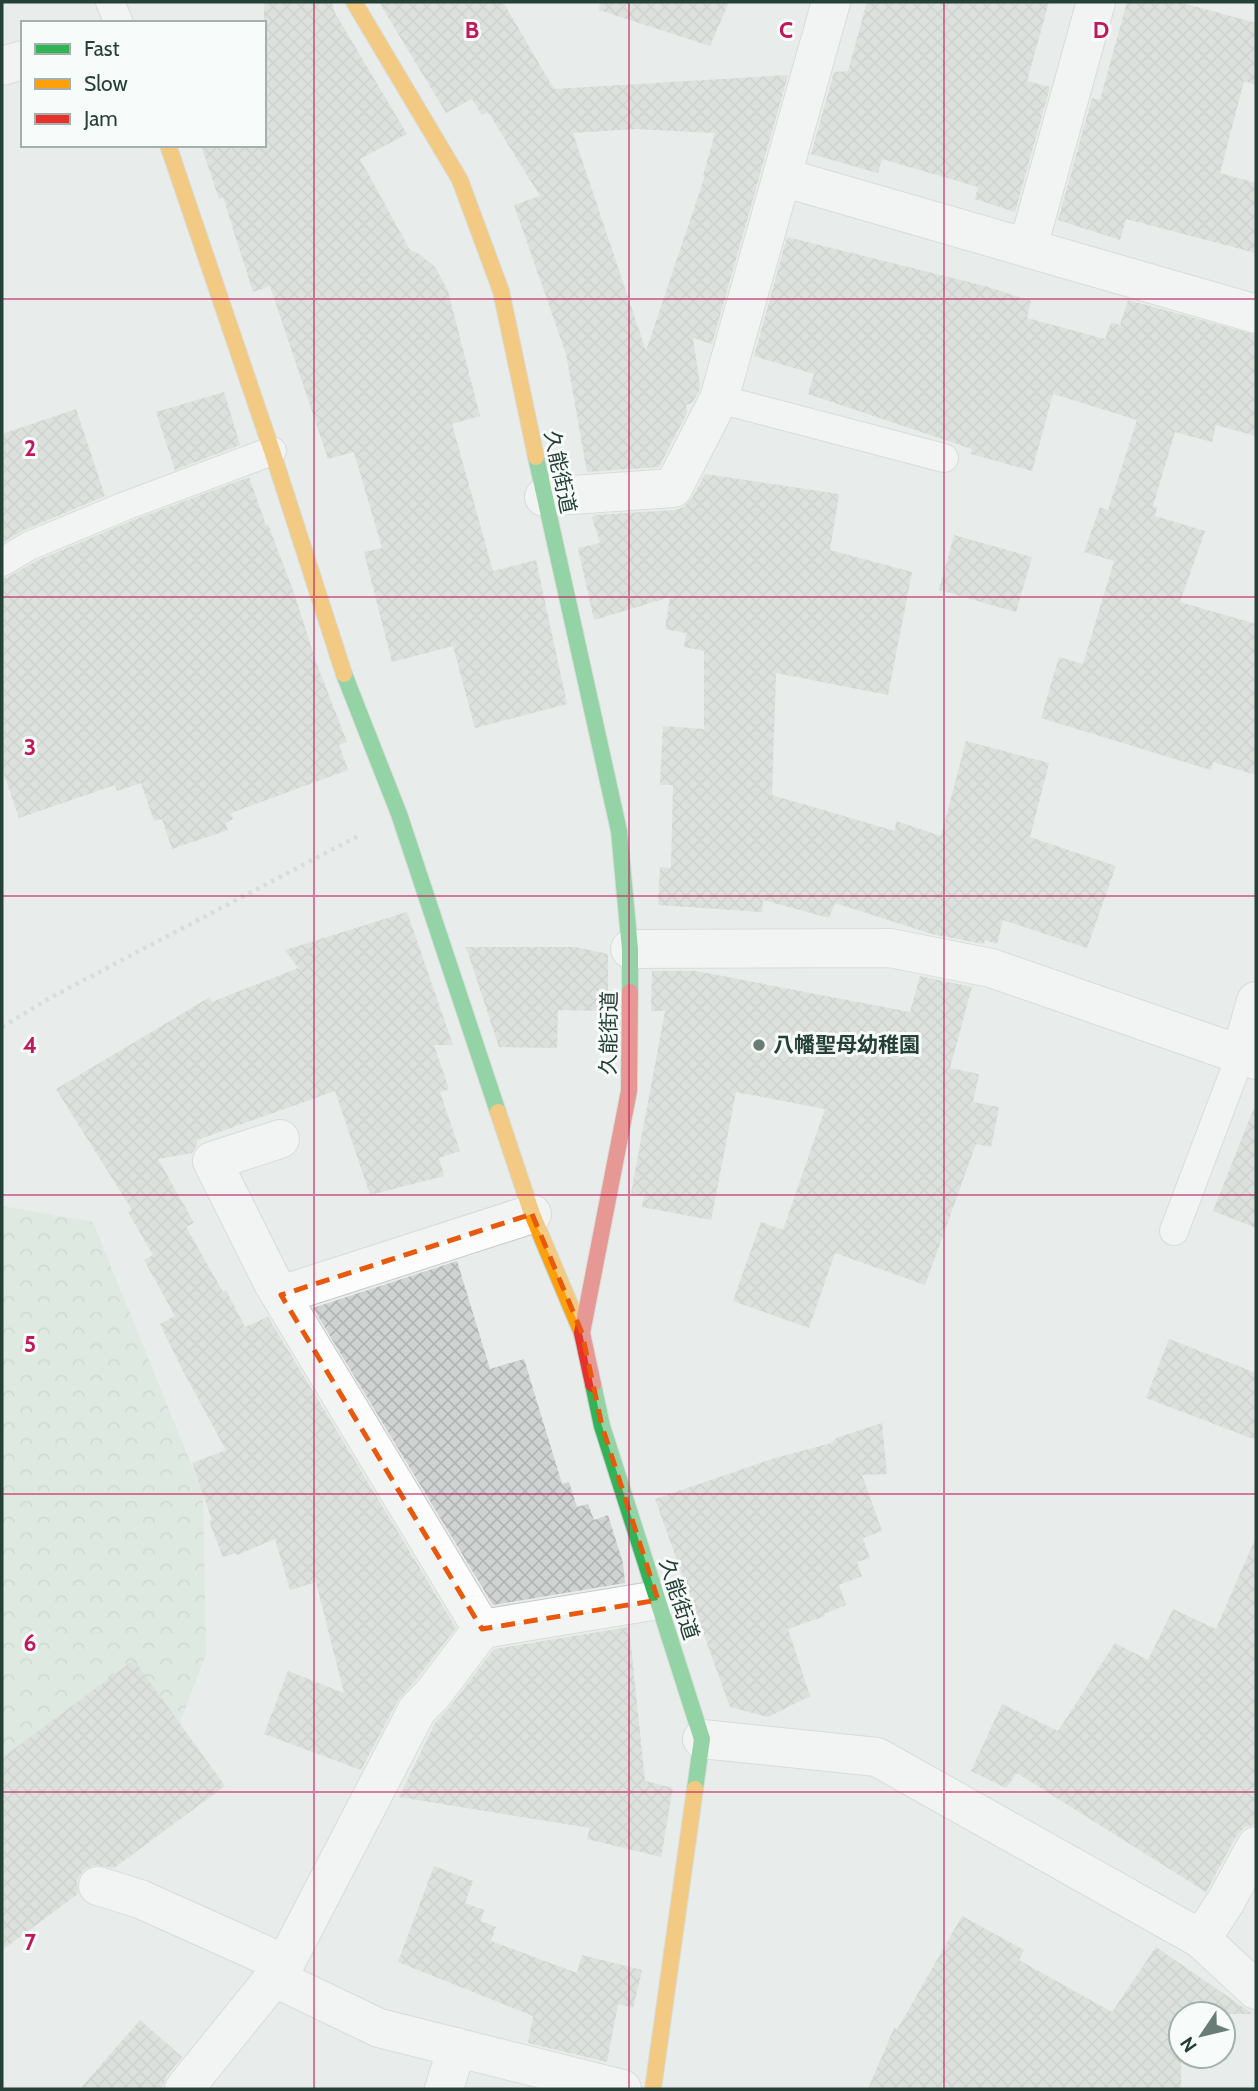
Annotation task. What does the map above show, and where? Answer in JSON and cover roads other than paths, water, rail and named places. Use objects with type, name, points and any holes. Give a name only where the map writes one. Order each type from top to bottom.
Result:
[{"type":"main road","name":"久能街道","points":[[354,2],[460,180],[501,291],[544,498],[619,831],[630,949],[629,1091],[582,1332],[601,1426],[702,1739],[653,2089]]},
{"type":"main road","points":[[169,147],[272,451],[337,654],[398,814],[532,1214],[582,1332]]},
{"type":"street","points":[[544,498],[673,488],[719,399],[831,2]]},
{"type":"street","points":[[1028,247],[1096,2]]},
{"type":"street","points":[[2,66],[21,61]]},
{"type":"street","points":[[782,177],[1256,314]]},
{"type":"street","points":[[630,949],[890,948],[991,968],[1249,1057],[1256,1000]]},
{"type":"street","points":[[280,1139],[212,1161],[281,1295],[482,1629]]},
{"type":"street","points":[[281,1295],[532,1214]]},
{"type":"street","points":[[184,2089],[280,1971],[417,1710],[432,1695],[482,1629],[657,1600]]},
{"type":"street","points":[[702,1739],[877,1757],[1201,1939],[1256,1990]]},
{"type":"street","points":[[1201,1939],[1226,1901],[1256,1846]]},
{"type":"street","points":[[98,1886],[140,1899],[280,1971],[379,2028],[622,2089]]},
{"type":"street","points":[[444,2089],[457,2047]]},
{"type":"lane","points":[[110,2],[118,21]]},
{"type":"lane","points":[[719,399],[944,458]]},
{"type":"lane","points":[[2,562],[53,536],[272,451]]},
{"type":"lane","points":[[1174,1231],[1249,1057]]},
{"type":"place","name":"八幡聖母幼稚園","points":[[759,1045]]}]
